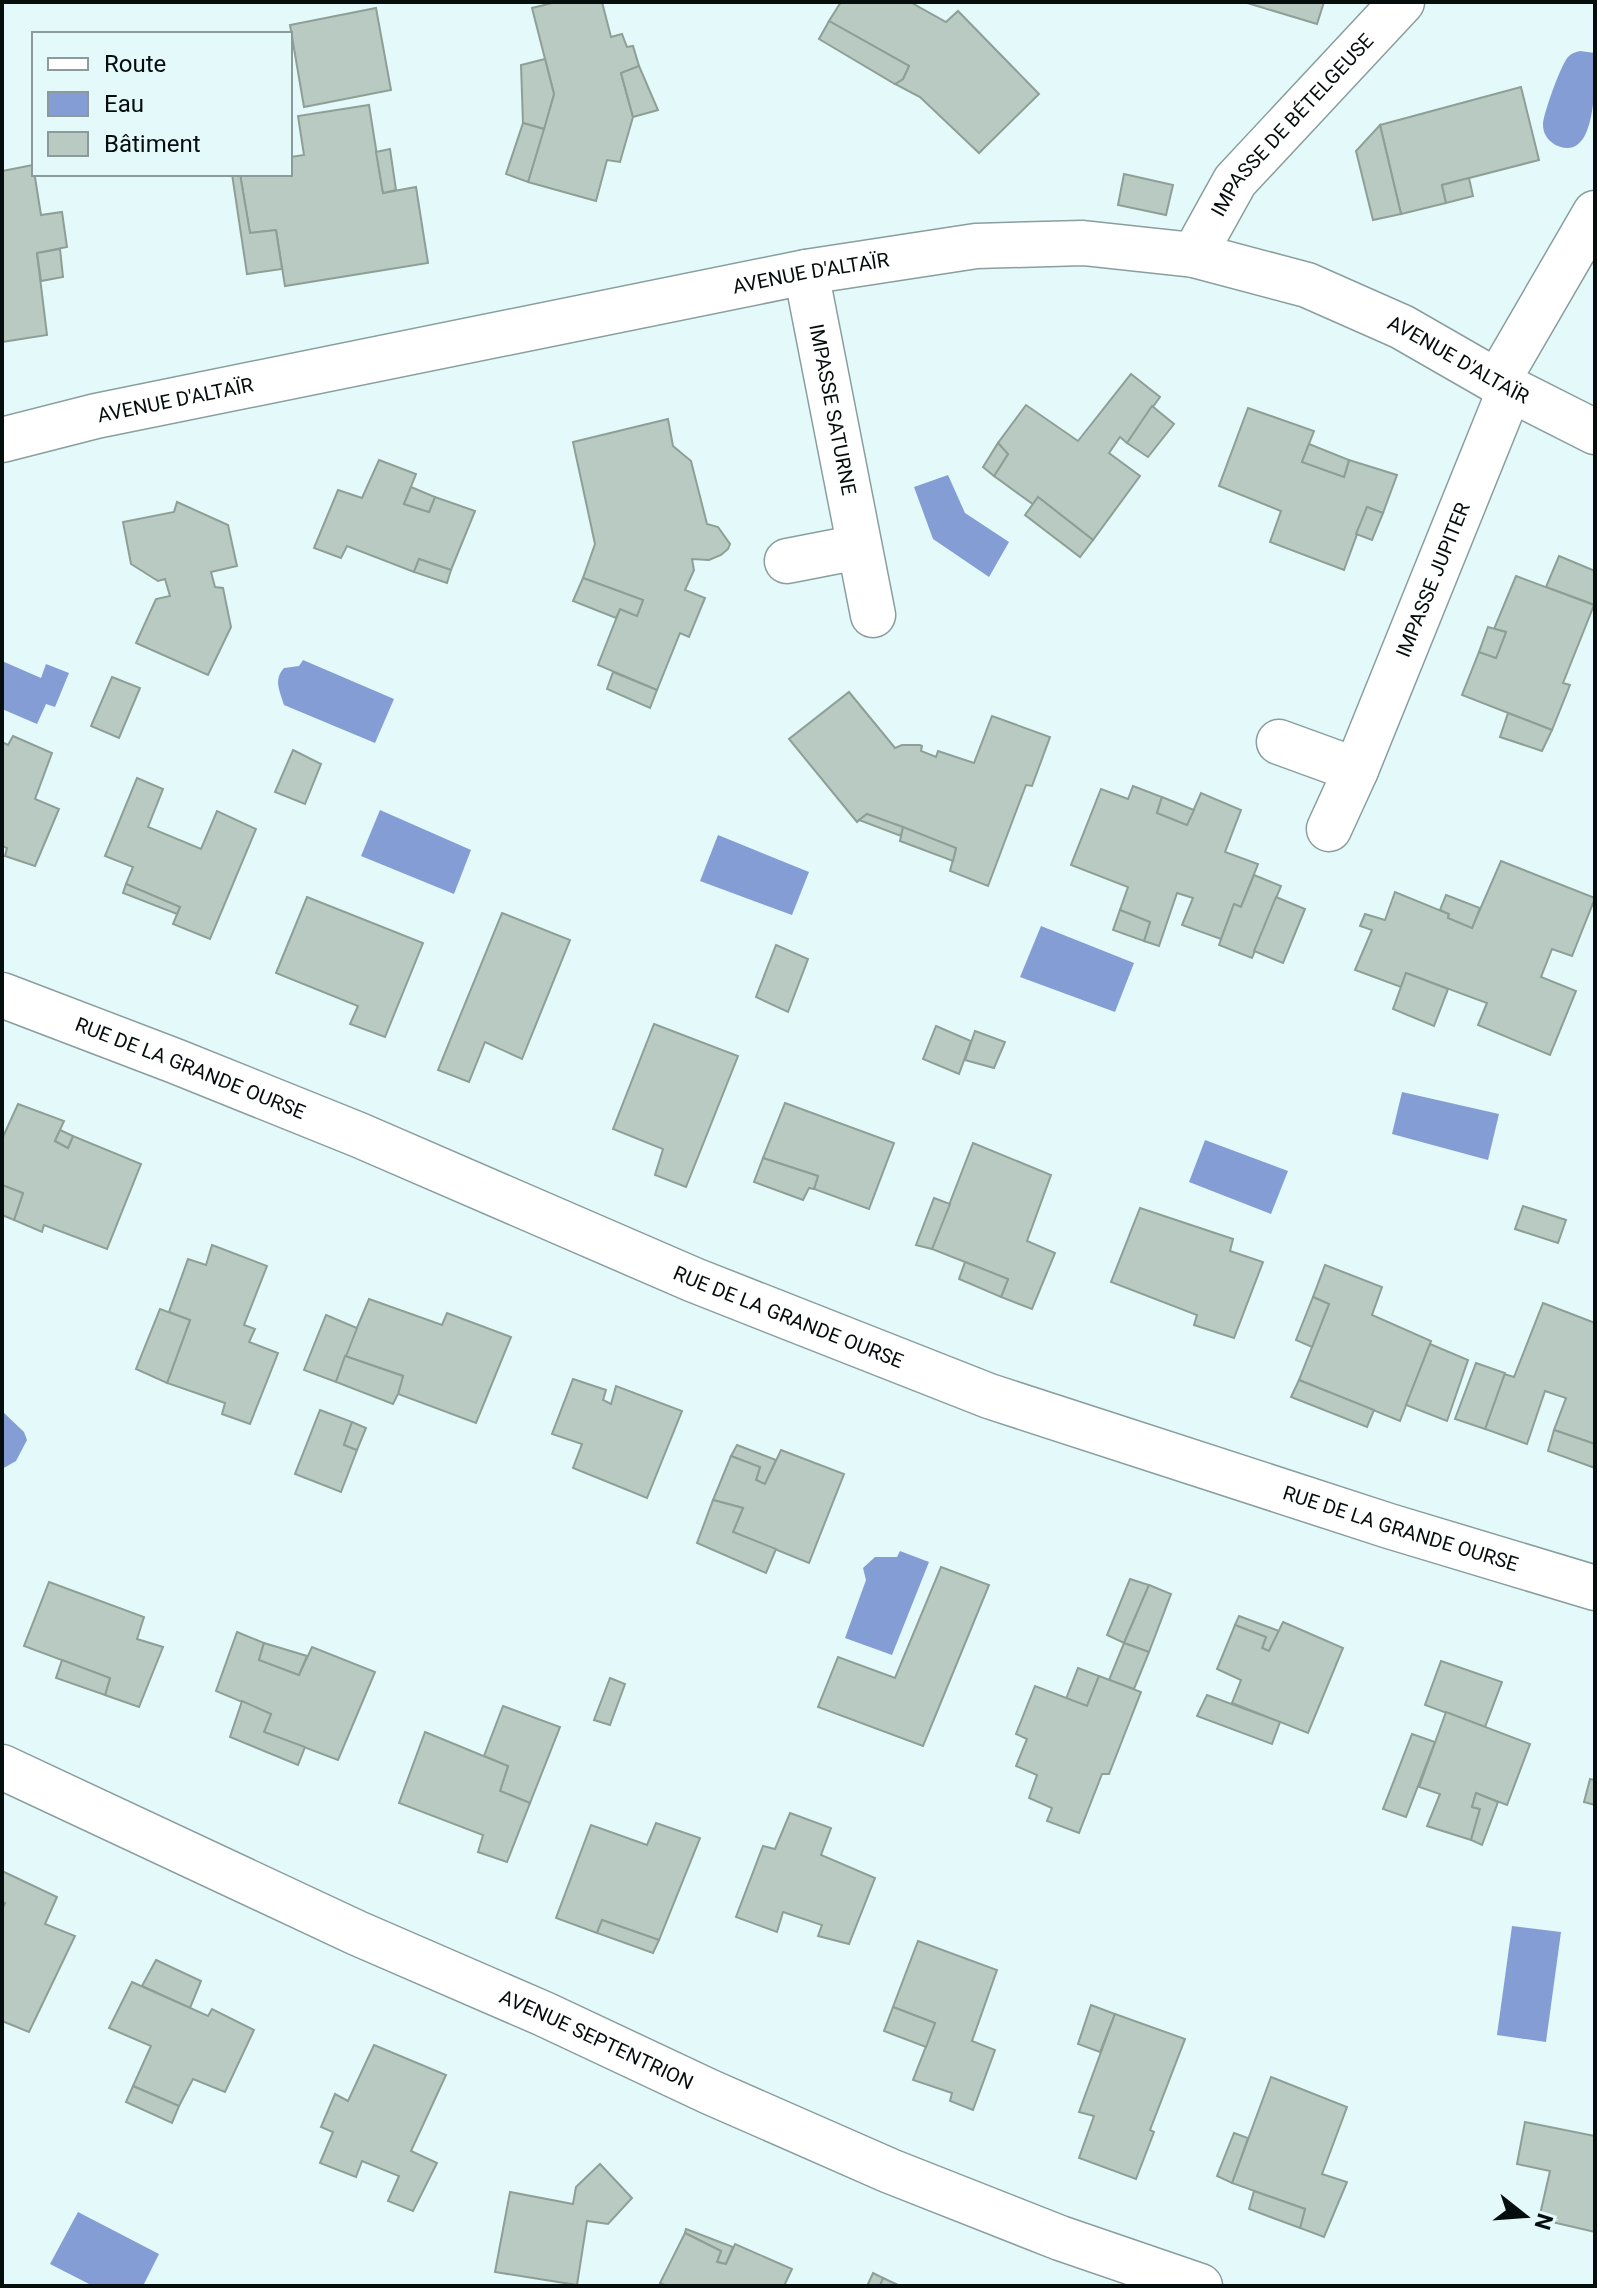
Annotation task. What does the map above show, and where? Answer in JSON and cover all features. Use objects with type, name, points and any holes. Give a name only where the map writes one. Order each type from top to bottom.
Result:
[{"type":"street","name":"IMPASSE DE BÉTELGEUSE","points":[[1194,255],[1235,181],[1402,2]]},
{"type":"street","name":"IMPASSE JUPITER","points":[[1329,829],[1356,770],[1504,385],[1595,213]]},
{"type":"street","name":"AVENUE D'ALTAÏR","points":[[2,440],[96,416],[806,272],[976,246],[1083,243],[1194,255],[1307,285],[1402,327],[1595,432]]},
{"type":"street","name":"IMPASSE SATURNE","points":[[806,272],[873,615]]},
{"type":"street","points":[[787,561],[859,547]]},
{"type":"street","points":[[1279,742],[1356,770]]},
{"type":"street","name":"RUE DE LA GRANDE OURSE","points":[[2,995],[359,1135],[694,1280],[989,1396],[1389,1526],[1595,1588]]},
{"type":"street","name":"AVENUE SEPTENTRION","points":[[2,1767],[357,1933],[890,2171],[1060,2238],[1200,2286]]},
{"type":"water","points":[[1580,51],[1595,53],[1592,110],[1584,137],[1577,145],[1564,148],[1548,139],[1543,124],[1553,88],[1566,60]]},
{"type":"water","points":[[948,475],[965,513],[1009,542],[989,577],[933,539],[914,487]]},
{"type":"water","points":[[303,660],[394,699],[375,743],[284,705],[278,686],[281,672],[284,668],[299,666]]},
{"type":"water","points":[[2,661],[41,678],[46,664],[69,673],[55,707],[46,704],[37,724],[2,709]]},
{"type":"water","points":[[380,810],[471,850],[454,894],[361,856]]},
{"type":"water","points":[[718,835],[809,872],[792,915],[700,881]]},
{"type":"water","points":[[1041,926],[1134,963],[1115,1012],[1020,977]]},
{"type":"water","points":[[1402,1092],[1499,1114],[1488,1160],[1392,1134]]},
{"type":"water","points":[[1205,1140],[1288,1171],[1271,1214],[1189,1182]]},
{"type":"water","points":[[2,1411],[24,1432],[27,1440],[16,1461],[2,1469]]},
{"type":"water","points":[[900,1551],[929,1562],[892,1655],[845,1638],[866,1580],[863,1568],[875,1557],[897,1557]]},
{"type":"water","points":[[1512,1926],[1561,1932],[1546,2042],[1497,2035]]},
{"type":"water","points":[[78,2212],[159,2254],[143,2286],[93,2286],[50,2264]]},
{"type":"building","points":[[556,2],[602,2],[611,37],[622,34],[627,47],[633,46],[639,66],[621,73],[633,117],[620,162],[607,160],[596,201],[528,182],[554,94],[532,8]]},
{"type":"building","points":[[841,2],[910,2],[946,22],[958,11],[1039,94],[979,153],[920,97],[895,84],[903,79],[909,66],[829,21]]},
{"type":"building","points":[[1244,2],[1324,2],[1317,24]]},
{"type":"building","points":[[376,8],[391,90],[304,107],[290,25]]},
{"type":"building","points":[[829,21],[909,66],[903,79],[895,84],[819,39]]},
{"type":"building","points":[[545,59],[554,94],[544,129],[523,123],[521,65]]},
{"type":"building","points":[[639,66],[658,110],[633,117],[621,73]]},
{"type":"building","points":[[1521,87],[1539,160],[1442,185],[1446,203],[1401,214],[1380,125]]},
{"type":"building","points":[[369,105],[383,193],[416,187],[428,263],[285,286],[276,230],[250,233],[240,176],[292,176],[292,157],[304,155],[298,116]]},
{"type":"building","points":[[523,123],[544,129],[528,182],[506,174]]},
{"type":"building","points":[[1380,125],[1401,214],[1373,220],[1356,151]]},
{"type":"building","points":[[390,149],[396,190],[383,193],[376,152]]},
{"type":"building","points":[[32,165],[41,215],[62,212],[67,247],[37,253],[47,335],[2,342],[2,171]]},
{"type":"building","points":[[1124,174],[1173,185],[1166,215],[1118,205]]},
{"type":"building","points":[[232,176],[240,176],[250,233],[276,230],[282,269],[247,274]]},
{"type":"building","points":[[1469,178],[1473,196],[1446,203],[1442,185]]},
{"type":"building","points":[[60,249],[63,277],[41,281],[37,253]]},
{"type":"building","points":[[1131,374],[1160,397],[1127,443],[1120,437],[1109,453],[1140,476],[1093,540],[1038,497],[1034,505],[994,476],[1008,454],[998,443],[1026,405],[1078,441]]},
{"type":"building","points":[[1152,406],[1174,424],[1148,457],[1127,443]]},
{"type":"building","points":[[1248,408],[1314,431],[1302,462],[1344,477],[1349,460],[1397,475],[1383,513],[1367,507],[1344,570],[1270,542],[1281,511],[1219,486]]},
{"type":"building","points":[[668,419],[673,446],[691,461],[707,524],[718,527],[730,544],[721,555],[709,560],[692,559],[694,570],[685,590],[705,598],[689,637],[680,633],[657,690],[598,665],[620,609],[637,616],[643,600],[583,578],[595,544],[573,442]]},
{"type":"building","points":[[998,443],[1008,454],[994,476],[983,467]]},
{"type":"building","points":[[1309,444],[1349,460],[1344,477],[1302,462]]},
{"type":"building","points":[[379,460],[416,474],[404,504],[429,512],[435,497],[475,511],[451,570],[419,559],[414,572],[347,546],[341,558],[314,548],[338,490],[362,498]]},
{"type":"building","points":[[411,487],[435,497],[429,512],[404,504]]},
{"type":"building","points":[[1038,497],[1093,540],[1080,557],[1025,515]]},
{"type":"building","points":[[177,502],[228,525],[237,566],[211,572],[215,587],[223,588],[231,627],[208,675],[136,643],[156,599],[170,596],[165,579],[158,581],[131,564],[123,522],[174,512]]},
{"type":"building","points":[[1367,507],[1383,513],[1372,540],[1356,534]]},
{"type":"building","points":[[1559,556],[1595,571],[1595,605],[1546,587]]},
{"type":"building","points":[[419,559],[451,570],[447,583],[414,572]]},
{"type":"building","points":[[1516,576],[1594,605],[1563,683],[1570,685],[1552,730],[1462,695],[1479,652],[1496,658],[1506,632],[1494,629]]},
{"type":"building","points":[[583,578],[643,600],[637,616],[620,609],[616,618],[573,601]]},
{"type":"building","points":[[1488,627],[1506,632],[1496,658],[1479,652]]},
{"type":"building","points":[[613,672],[657,690],[650,708],[607,689]]},
{"type":"building","points":[[112,677],[140,688],[119,738],[91,726]]},
{"type":"building","points":[[849,692],[895,748],[920,745],[921,751],[936,757],[938,751],[974,763],[992,716],[1050,737],[1032,786],[1026,785],[988,886],[950,871],[956,848],[867,814],[857,822],[789,739]]},
{"type":"building","points":[[1508,713],[1552,730],[1542,751],[1500,737]]},
{"type":"building","points":[[13,736],[52,753],[35,799],[59,809],[35,866],[5,856],[7,848],[2,846],[2,742],[8,745]]},
{"type":"building","points":[[293,750],[321,764],[305,804],[275,792]]},
{"type":"building","points":[[137,778],[163,789],[148,827],[201,849],[217,811],[256,829],[210,939],[173,924],[180,907],[126,884],[133,867],[105,856]]},
{"type":"building","points":[[1133,786],[1162,797],[1157,813],[1187,825],[1201,793],[1241,810],[1225,852],[1258,864],[1241,907],[1234,904],[1221,939],[1182,925],[1193,898],[1177,893],[1159,946],[1144,941],[1150,922],[1120,910],[1128,887],[1071,865],[1101,789],[1128,799]]},
{"type":"building","points":[[1162,797],[1194,810],[1187,825],[1157,813]]},
{"type":"building","points":[[867,814],[903,827],[901,836],[859,820]]},
{"type":"building","points":[[903,827],[956,848],[953,861],[900,841]]},
{"type":"building","points":[[1501,861],[1595,898],[1572,956],[1552,949],[1541,977],[1576,991],[1550,1055],[1478,1025],[1487,1003],[1406,973],[1401,987],[1355,970],[1372,930],[1360,926],[1365,914],[1385,920],[1395,892],[1449,914],[1448,918],[1472,928]]},
{"type":"building","points":[[1254,875],[1281,886],[1252,958],[1219,945],[1234,904],[1241,907]]},
{"type":"building","points":[[126,884],[180,907],[177,914],[123,893]]},
{"type":"building","points":[[1446,895],[1480,908],[1472,928],[1448,918],[1449,914],[1440,910]]},
{"type":"building","points":[[307,897],[423,943],[385,1037],[350,1024],[358,1006],[276,973]]},
{"type":"building","points":[[1276,897],[1305,909],[1283,963],[1254,951]]},
{"type":"building","points":[[1120,910],[1150,922],[1144,941],[1113,930]]},
{"type":"building","points":[[502,913],[570,940],[522,1059],[485,1042],[469,1082],[438,1070]]},
{"type":"building","points":[[776,945],[808,959],[788,1012],[756,997]]},
{"type":"building","points":[[1406,973],[1448,989],[1434,1026],[1393,1009]]},
{"type":"building","points":[[654,1024],[738,1056],[686,1187],[655,1175],[663,1149],[613,1129]]},
{"type":"building","points":[[936,1026],[971,1041],[959,1074],[923,1059]]},
{"type":"building","points":[[975,1031],[1005,1042],[994,1068],[965,1060]]},
{"type":"building","points":[[785,1103],[894,1143],[869,1209],[814,1189],[818,1176],[763,1158]]},
{"type":"building","points":[[18,1104],[64,1121],[55,1141],[68,1148],[73,1136],[141,1164],[107,1249],[44,1225],[42,1232],[14,1220],[23,1193],[2,1185],[2,1139]]},
{"type":"building","points":[[60,1130],[73,1136],[68,1148],[55,1141]]},
{"type":"building","points":[[973,1143],[1051,1175],[1027,1241],[1055,1253],[1032,1309],[1001,1297],[1008,1279],[932,1249]]},
{"type":"building","points":[[763,1158],[818,1176],[814,1189],[809,1188],[803,1200],[754,1182]]},
{"type":"building","points":[[2,1185],[23,1193],[14,1220],[2,1215]]},
{"type":"building","points":[[934,1198],[950,1204],[932,1249],[916,1245]]},
{"type":"building","points":[[1523,1206],[1566,1220],[1558,1243],[1515,1229]]},
{"type":"building","points":[[1140,1208],[1233,1239],[1230,1251],[1263,1262],[1234,1338],[1194,1325],[1197,1315],[1111,1282]]},
{"type":"building","points":[[212,1245],[267,1266],[244,1325],[255,1329],[249,1342],[278,1353],[250,1424],[222,1414],[225,1403],[167,1383],[190,1320],[169,1312],[188,1259],[206,1265]]},
{"type":"building","points":[[965,1262],[1008,1279],[1001,1297],[959,1279]]},
{"type":"building","points":[[1325,1265],[1382,1287],[1372,1315],[1431,1341],[1400,1421],[1299,1380],[1329,1304],[1313,1297]]},
{"type":"building","points":[[1313,1297],[1329,1304],[1312,1347],[1296,1340]]},
{"type":"building","points":[[369,1299],[442,1325],[447,1313],[511,1337],[476,1423],[398,1394],[403,1376],[345,1356]]},
{"type":"building","points":[[1543,1303],[1595,1323],[1595,1444],[1554,1430],[1566,1398],[1545,1391],[1527,1444],[1485,1429],[1504,1374],[1514,1377]]},
{"type":"building","points":[[160,1309],[190,1320],[167,1383],[136,1369]]},
{"type":"building","points":[[326,1315],[357,1328],[336,1382],[304,1370]]},
{"type":"building","points":[[1430,1344],[1468,1360],[1447,1421],[1406,1405]]},
{"type":"building","points":[[345,1356],[403,1376],[393,1404],[336,1382]]},
{"type":"building","points":[[1476,1363],[1505,1373],[1485,1429],[1455,1419]]},
{"type":"building","points":[[573,1379],[606,1390],[603,1400],[611,1404],[616,1386],[682,1411],[647,1498],[573,1468],[582,1444],[552,1434]]},
{"type":"building","points":[[1299,1380],[1374,1410],[1367,1427],[1291,1397]]},
{"type":"building","points":[[320,1410],[352,1422],[344,1445],[357,1450],[341,1492],[295,1474]]},
{"type":"building","points":[[352,1422],[366,1428],[357,1450],[344,1445]]},
{"type":"building","points":[[1554,1430],[1595,1444],[1595,1468],[1548,1451]]},
{"type":"building","points":[[737,1445],[776,1460],[765,1484],[756,1480],[760,1467],[731,1456]]},
{"type":"building","points":[[781,1450],[844,1474],[809,1563],[733,1532],[743,1508],[713,1500],[731,1456],[760,1467],[756,1480],[765,1484]]},
{"type":"building","points":[[713,1500],[743,1508],[733,1532],[776,1549],[766,1573],[697,1543]]},
{"type":"building","points":[[941,1567],[989,1585],[923,1746],[818,1707],[838,1657],[895,1678]]},
{"type":"building","points":[[1130,1579],[1149,1585],[1124,1643],[1107,1635]]},
{"type":"building","points":[[49,1582],[144,1617],[137,1639],[163,1647],[139,1707],[105,1695],[110,1678],[24,1646]]},
{"type":"building","points":[[1149,1585],[1171,1594],[1149,1652],[1124,1643]]},
{"type":"building","points":[[1239,1616],[1279,1631],[1269,1651],[1262,1648],[1266,1637],[1235,1625]]},
{"type":"building","points":[[1283,1622],[1343,1648],[1308,1733],[1232,1703],[1241,1680],[1217,1669],[1235,1625],[1266,1637],[1262,1648],[1269,1651]]},
{"type":"building","points":[[237,1632],[264,1643],[259,1660],[299,1675],[312,1647],[375,1672],[338,1760],[264,1732],[271,1714],[216,1691]]},
{"type":"building","points":[[264,1643],[307,1656],[299,1675],[259,1660]]},
{"type":"building","points":[[1124,1643],[1149,1652],[1134,1689],[1109,1680]]},
{"type":"building","points":[[62,1660],[110,1678],[105,1695],[56,1678]]},
{"type":"building","points":[[1441,1661],[1502,1682],[1485,1727],[1425,1705]]},
{"type":"building","points":[[1078,1668],[1099,1676],[1087,1706],[1066,1699]]},
{"type":"building","points":[[1099,1676],[1141,1692],[1109,1774],[1102,1774],[1079,1833],[1047,1821],[1052,1808],[1029,1798],[1037,1775],[1016,1766],[1027,1739],[1016,1734],[1035,1686],[1087,1706]]},
{"type":"building","points":[[610,1678],[625,1684],[610,1725],[594,1720]]},
{"type":"building","points":[[1207,1695],[1280,1722],[1272,1744],[1197,1716]]},
{"type":"building","points":[[242,1701],[271,1714],[264,1732],[305,1747],[298,1765],[230,1737]]},
{"type":"building","points":[[503,1706],[560,1727],[530,1803],[500,1791],[508,1766],[484,1756]]},
{"type":"building","points":[[1446,1712],[1530,1744],[1507,1805],[1476,1793],[1472,1807],[1480,1809],[1471,1840],[1427,1826],[1440,1794],[1419,1787]]},
{"type":"building","points":[[425,1732],[508,1766],[500,1791],[530,1803],[507,1862],[478,1852],[483,1835],[399,1803]]},
{"type":"building","points":[[1412,1734],[1435,1742],[1406,1817],[1383,1809]]},
{"type":"building","points":[[1590,1779],[1595,1780],[1595,1805],[1584,1802]]},
{"type":"building","points":[[1476,1793],[1498,1802],[1482,1845],[1471,1840],[1480,1809],[1472,1807]]},
{"type":"building","points":[[790,1813],[831,1828],[821,1855],[875,1878],[849,1944],[818,1936],[822,1925],[783,1912],[777,1932],[736,1917],[763,1846],[775,1849]]},
{"type":"building","points":[[656,1823],[700,1838],[659,1940],[602,1920],[597,1933],[556,1918],[591,1825],[647,1845]]},
{"type":"building","points":[[2,1871],[57,1897],[45,1924],[75,1936],[29,2032],[2,2021],[2,1910],[5,1903],[2,1902]]},
{"type":"building","points":[[602,1920],[659,1940],[653,1953],[597,1933]]},
{"type":"building","points":[[918,1941],[997,1970],[972,2041],[995,2050],[973,2110],[950,2101],[952,2093],[913,2080],[935,2023],[893,2007]]},
{"type":"building","points":[[156,1960],[201,1981],[190,2008],[142,1986]]},
{"type":"building","points":[[132,1982],[208,2016],[212,2009],[254,2030],[225,2092],[193,2079],[179,2106],[133,2086],[151,2046],[109,2028]]},
{"type":"building","points":[[1091,2005],[1115,2014],[1100,2052],[1078,2044]]},
{"type":"building","points":[[893,2007],[935,2023],[926,2047],[884,2031]]},
{"type":"building","points":[[1115,2014],[1185,2039],[1150,2130],[1154,2132],[1136,2179],[1079,2158],[1094,2116],[1079,2112]]},
{"type":"building","points":[[374,2045],[446,2075],[411,2151],[437,2163],[413,2211],[388,2201],[399,2176],[362,2161],[356,2177],[320,2163],[333,2132],[321,2127],[335,2094],[348,2101]]},
{"type":"building","points":[[1271,2077],[1347,2107],[1322,2174],[1347,2182],[1324,2237],[1300,2228],[1305,2209],[1232,2183]]},
{"type":"building","points":[[133,2086],[179,2106],[172,2123],[126,2102]]},
{"type":"building","points":[[1525,2122],[1595,2136],[1595,2232],[1539,2219],[1550,2171],[1517,2164]]},
{"type":"building","points":[[1234,2133],[1248,2138],[1232,2183],[1217,2176]]},
{"type":"building","points":[[600,2164],[632,2198],[608,2224],[587,2221],[577,2285],[495,2272],[510,2192],[573,2204],[576,2187]]},
{"type":"building","points":[[1254,2191],[1305,2209],[1300,2228],[1249,2209]]},
{"type":"building","points":[[686,2229],[733,2247],[726,2264],[717,2262],[721,2251],[685,2233]]},
{"type":"building","points":[[685,2233],[721,2251],[717,2262],[726,2264],[735,2244],[792,2269],[784,2286],[667,2286],[660,2283]]},
{"type":"building","points":[[873,2273],[883,2278],[880,2286],[867,2286]]},
{"type":"building","points":[[883,2278],[900,2286],[880,2286]]}]
